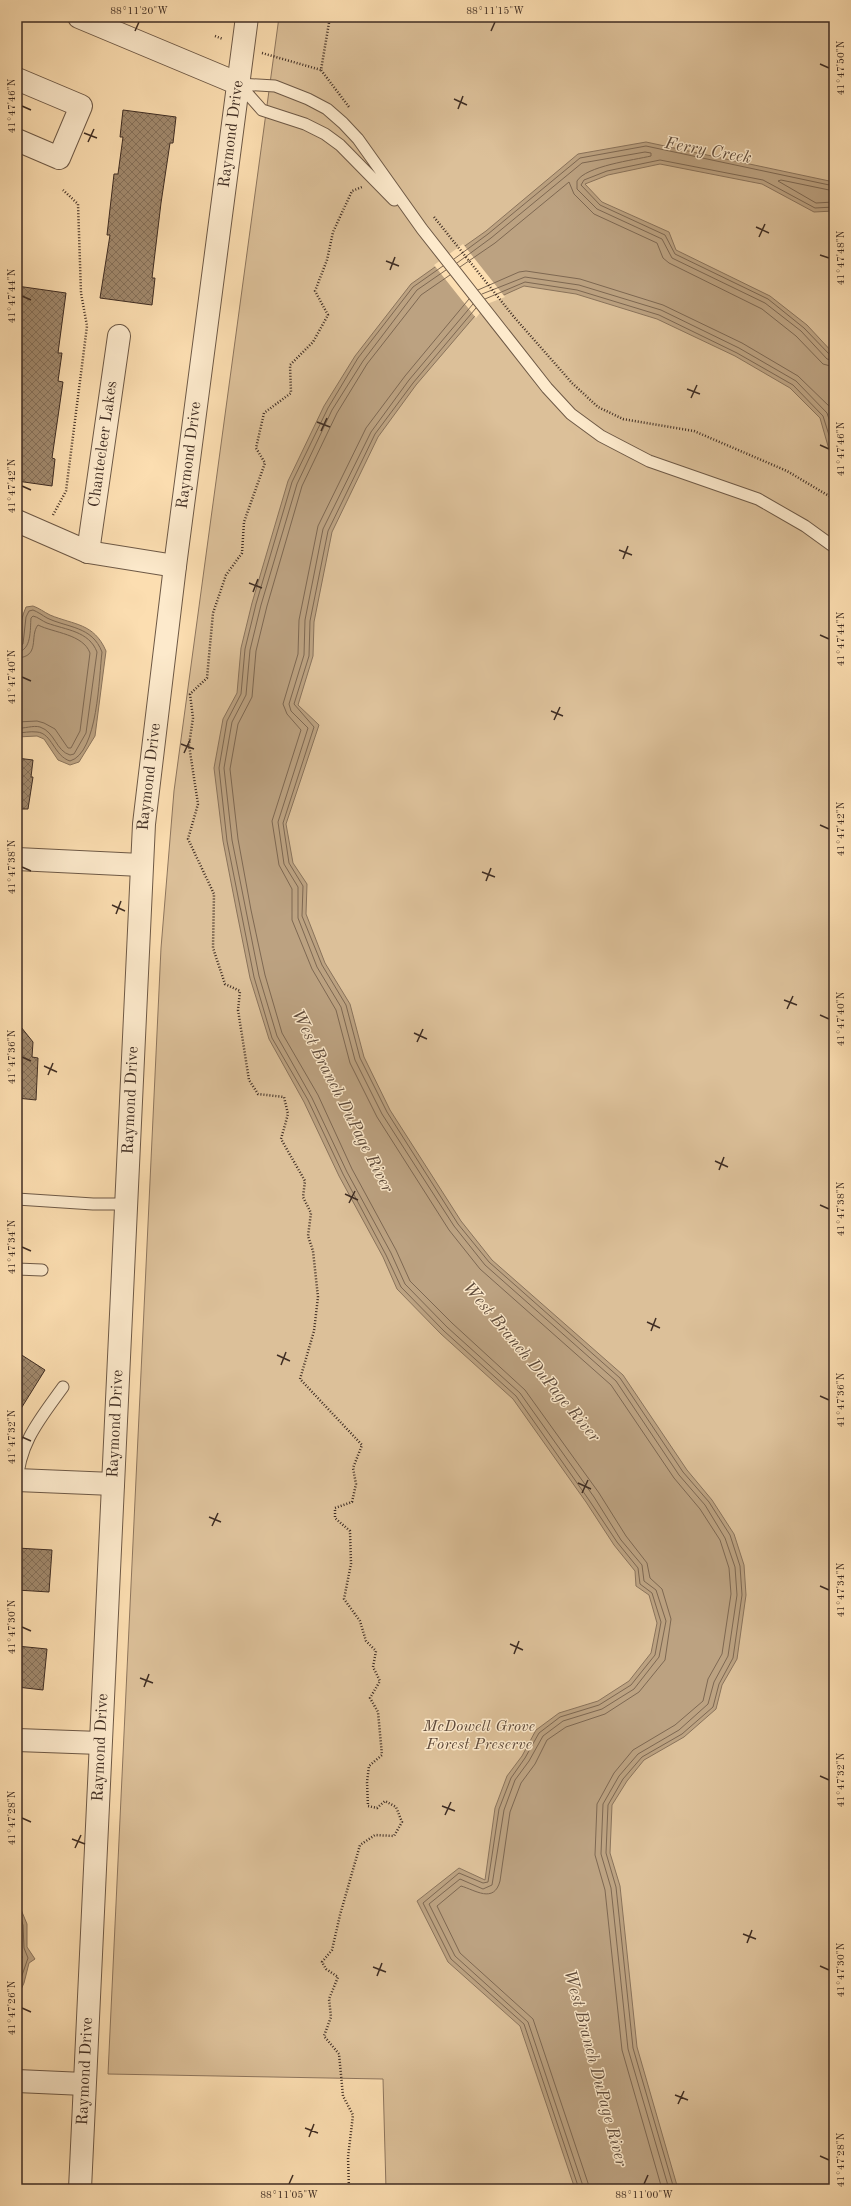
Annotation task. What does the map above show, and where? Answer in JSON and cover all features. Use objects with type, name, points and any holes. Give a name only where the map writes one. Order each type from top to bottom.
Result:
[{"type":"street","points":[[79,17],[238,84]]},
{"type":"street","name":"Raymond Drive","points":[[80,2189],[141,865],[150,758],[247,17]]},
{"type":"street","points":[[17,79],[81,106],[59,158],[17,140]]},
{"type":"street","name":"Chantecleer Lakes","points":[[88,552],[119,336]]},
{"type":"street","points":[[17,521],[88,552],[175,566]]},
{"type":"street","points":[[17,859],[141,865]]},
{"type":"street","points":[[17,1480],[113,1484]]},
{"type":"street","points":[[17,1740],[100,1743]]},
{"type":"street","points":[[17,2081],[84,2084]]},
{"type":"lane","points":[[238,84],[262,110],[305,124],[325,134],[356,160],[422,229]]},
{"type":"lane","points":[[238,84],[275,86],[308,99],[327,109],[358,139],[422,229],[547,388],[571,414],[601,436],[649,461],[758,499],[805,526],[834,547]]},
{"type":"lane","points":[[17,1199],[94,1204],[125,1204]]},
{"type":"lane","points":[[17,1269],[42,1270]]},
{"type":"lane","points":[[17,1489],[17,1480],[22,1452],[35,1425],[63,1388]]},
{"type":"path","points":[[267,54],[321,70],[330,17]]},
{"type":"path","points":[[349,2189],[348,2157],[353,2115],[344,2096],[339,2054],[324,2036],[331,2017],[329,1999],[338,1977],[326,1969],[322,1962],[332,1950],[340,1915],[360,1845],[375,1835],[394,1836],[402,1822],[396,1808],[385,1801],[377,1808],[368,1806],[367,1782],[369,1766],[382,1755],[378,1712],[370,1698],[380,1682],[373,1667],[376,1650],[366,1641],[360,1621],[344,1598],[351,1564],[350,1531],[335,1518],[335,1508],[352,1502],[356,1484],[353,1468],[362,1445],[300,1379],[314,1331],[318,1297],[313,1251],[308,1236],[311,1213],[303,1197],[305,1180],[281,1139],[288,1114],[284,1097],[258,1094],[249,1080],[238,1010],[240,991],[224,984],[213,948],[214,894],[188,839],[198,804],[190,746],[193,718],[190,694],[207,678],[213,613],[226,575],[242,553],[244,522],[265,464],[256,448],[264,413],[291,393],[290,365],[313,342],[328,315],[315,291],[327,260],[333,232],[352,191],[376,180]]},
{"type":"path","points":[[51,520],[66,491],[87,326],[81,293],[78,204],[63,190]]},
{"type":"path","points":[[436,219],[514,317],[572,383],[598,407],[623,419],[694,431],[787,471],[834,499]]},
{"type":"green space","name":"McDowell Grove Forest Preserve","points":[[279,17],[834,17],[834,2189],[386,2189],[383,2079],[108,2074],[161,948],[174,791]]},
{"type":"water","name":"West Branch DuPage River","points":[[646,142],[834,182],[834,211],[814,212],[762,184],[660,164],[608,175],[585,184],[602,202],[669,232],[676,250],[770,296],[807,325],[834,354],[834,459],[830,453],[820,418],[790,388],[735,356],[657,319],[576,294],[524,286],[486,303],[416,385],[378,437],[332,532],[314,622],[313,656],[298,705],[319,725],[286,824],[293,863],[307,884],[306,914],[325,963],[350,1004],[364,1057],[390,1110],[461,1221],[492,1260],[623,1375],[687,1470],[712,1500],[734,1534],[744,1565],[746,1595],[737,1659],[722,1685],[716,1709],[684,1737],[644,1760],[627,1781],[612,1805],[610,1853],[620,1886],[637,2047],[678,2189],[575,2189],[520,2026],[448,1962],[417,1901],[459,1868],[485,1880],[495,1808],[507,1776],[522,1756],[536,1730],[559,1713],[598,1701],[629,1681],[651,1653],[657,1623],[649,1595],[636,1586],[635,1571],[614,1545],[586,1502],[513,1399],[441,1334],[397,1289],[383,1257],[339,1176],[304,1102],[269,1039],[250,978],[223,841],[214,768],[223,719],[237,693],[241,648],[252,603],[288,481],[324,406],[355,356],[411,284],[486,231],[578,154]]},
{"type":"water","points":[[33,606],[50,615],[75,623],[89,630],[96,635],[106,651],[95,736],[79,762],[70,765],[58,760],[44,739],[37,736],[17,737],[16,670],[19,635],[26,607]]},
{"type":"water","points":[[17,1900],[27,1924],[27,1947],[35,1959],[29,1963],[24,1983],[17,1998]]},
{"type":"pier","points":[[463,244],[505,297],[487,304],[476,318],[434,265]]},
{"type":"building","points":[[123,110],[176,117],[173,143],[170,143],[161,203],[152,278],[155,278],[152,305],[100,298],[110,235],[107,235],[114,174],[118,174],[123,137],[120,137]]},
{"type":"building","points":[[17,286],[66,293],[58,353],[62,353],[58,381],[63,382],[52,458],[55,459],[52,486],[17,481]]},
{"type":"building","points":[[17,758],[33,760],[31,777],[33,777],[28,809],[17,809]]},
{"type":"building","points":[[17,1022],[33,1042],[32,1057],[38,1058],[36,1100],[17,1098]]},
{"type":"building","points":[[17,1352],[45,1370],[17,1415]]},
{"type":"building","points":[[17,1548],[52,1550],[49,1592],[17,1590]]},
{"type":"building","points":[[17,1646],[47,1649],[43,1690],[17,1687]]},
{"type":"water label","name":"Ferry Creek","points":[[708,151]]}]
